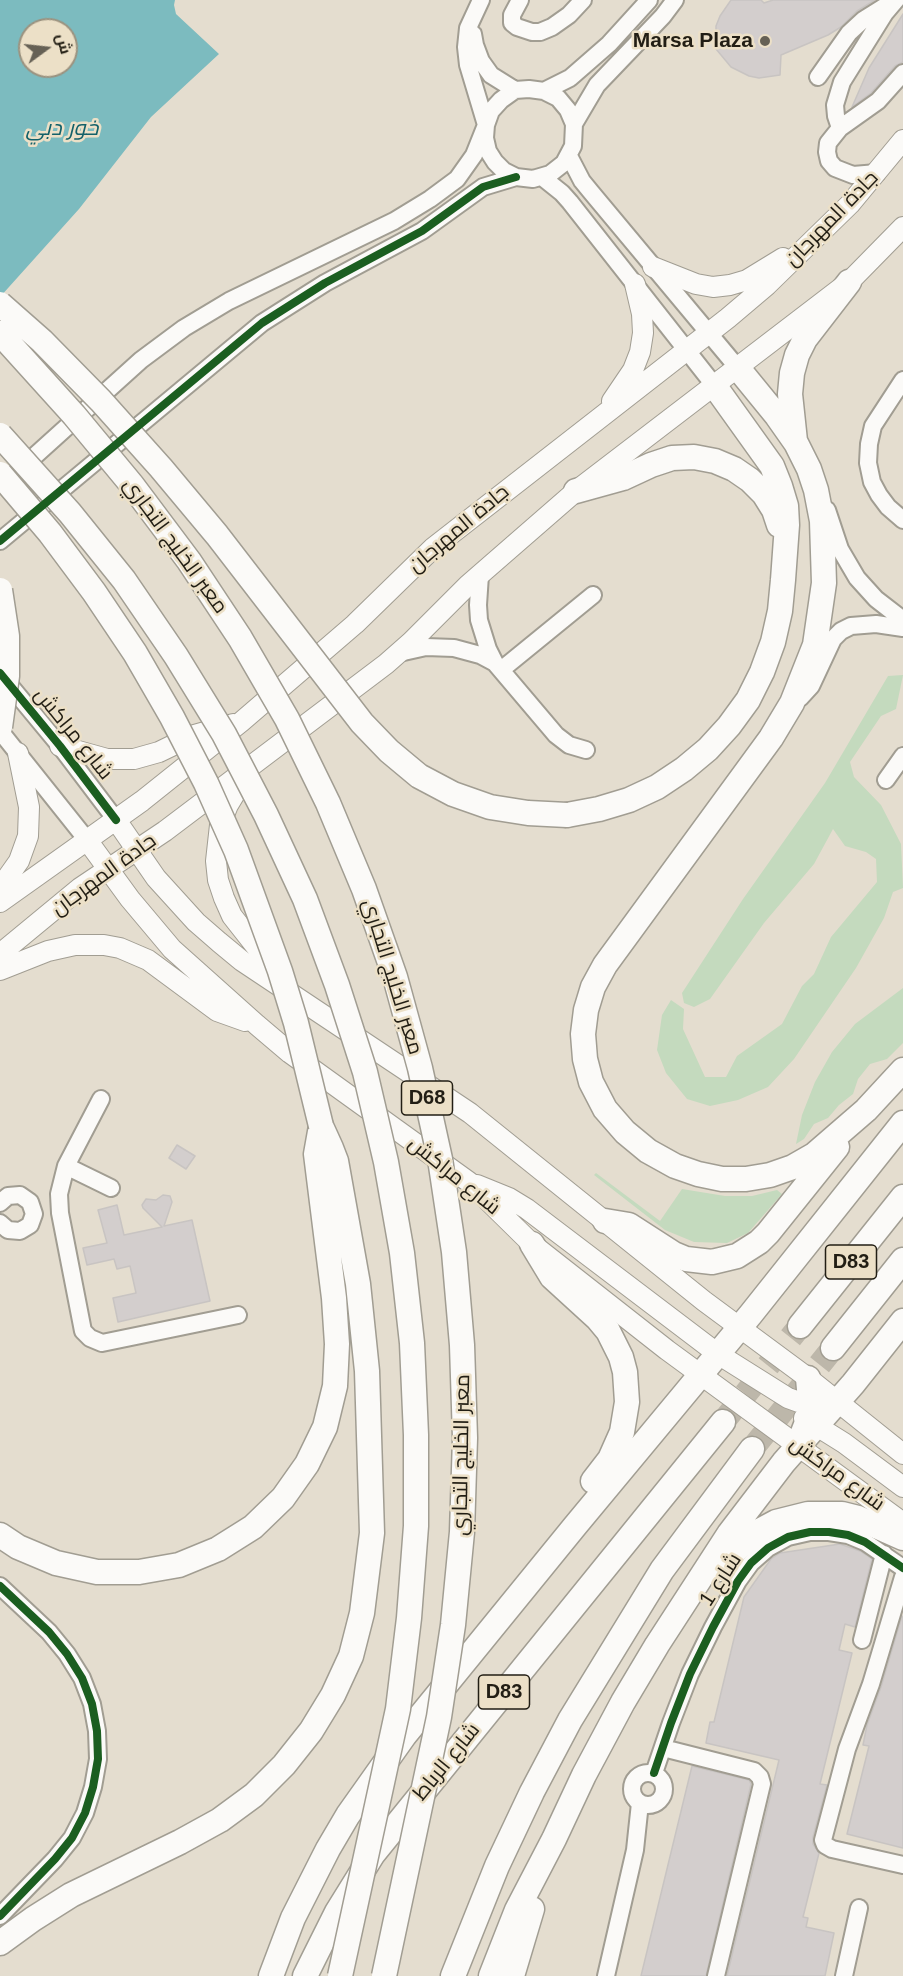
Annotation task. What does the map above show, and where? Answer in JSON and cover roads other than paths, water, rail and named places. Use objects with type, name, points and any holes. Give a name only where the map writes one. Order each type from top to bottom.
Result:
[{"type":"highway","points":[[796,443],[790,394],[797,355],[805,339],[849,282]]},
{"type":"highway","points":[[0,304],[42,341],[101,401],[161,468],[217,535],[362,723],[388,752],[419,776],[453,794],[490,807],[528,813],[567,815],[599,809],[629,800],[684,770],[729,726],[748,700],[762,672],[773,642],[780,611],[788,525],[786,506],[776,476],[760,449],[714,385]]},
{"type":"highway","name":"معبر الخليج التجاري","points":[[0,333],[132,485],[189,561],[240,638],[287,719],[328,803],[364,889],[395,977],[420,1068],[440,1159],[455,1263],[462,1345],[465,1427],[462,1532],[453,1625],[439,1717],[384,1976]]},
{"type":"highway","points":[[737,367],[796,443],[816,490],[825,552],[823,593],[815,645],[792,703],[752,764],[605,965],[593,987],[586,1010],[583,1034],[585,1059],[591,1082],[605,1109],[625,1132],[648,1152],[675,1166],[722,1179],[746,1179],[770,1175],[793,1167],[814,1155],[866,1110]]},
{"type":"highway","name":"D68","points":[[0,435],[70,513],[124,580],[176,656],[224,734],[266,815],[305,899],[337,985],[365,1072],[386,1162],[402,1253],[412,1342],[416,1435],[416,1526],[409,1618],[398,1709],[340,1976]]},
{"type":"highway","points":[[576,491],[623,478],[672,458],[694,457],[715,461],[742,474],[764,494],[774,510],[785,551]]},
{"type":"highway","points":[[0,474],[50,533],[94,592],[129,644],[172,717],[206,783],[240,860],[280,971],[296,1023],[321,1126],[334,1155],[358,1284],[367,1371],[372,1533],[362,1613],[351,1656],[333,1695],[311,1731],[284,1765],[254,1795],[220,1820],[71,1895],[0,1943]]},
{"type":"highway","points":[[0,590],[7,636],[7,676],[0,729]]},
{"type":"highway","points":[[605,1221],[629,1225],[674,1254],[686,1259],[712,1262],[737,1256],[759,1242],[768,1233],[866,1110],[903,1070]]},
{"type":"highway","points":[[271,1976],[309,1883],[348,1815],[404,1736],[575,1526],[740,1329],[903,1123]]},
{"type":"highway","points":[[0,1535],[18,1547],[56,1563],[97,1572],[139,1572],[180,1564],[218,1549],[253,1527],[283,1498],[308,1464],[325,1426],[335,1386],[337,1344],[334,1298],[316,1154],[321,1126]]},
{"type":"highway","name":"D83","points":[[800,1326],[903,1197]]},
{"type":"highway","points":[[532,1244],[552,1277],[608,1331],[621,1357],[627,1387],[622,1432],[610,1459],[585,1494],[575,1526]]},
{"type":"highway","name":"D83","points":[[833,1348],[903,1260]]},
{"type":"highway","points":[[812,1416],[837,1402],[903,1321]]},
{"type":"highway","points":[[490,1976],[517,1910],[623,1702],[657,1644],[729,1534],[798,1446],[812,1416],[808,1378]]},
{"type":"highway","name":"شارع الرباط","points":[[305,1976],[337,1912],[373,1854],[723,1422]]},
{"type":"highway","points":[[453,1976],[497,1866],[570,1720],[662,1570],[752,1449]]},
{"type":"highway","points":[[657,1644],[736,1550],[748,1539],[776,1522],[808,1514],[842,1514],[874,1524],[903,1538]]},
{"type":"highway","points":[[512,1976],[554,1839]]},
{"type":"main road","name":"جادة المهرجان","points":[[0,902],[116,820],[241,722],[356,624],[433,548],[604,413],[687,351],[767,285],[850,204],[903,140]]},
{"type":"main road","name":"جادة المهرجان","points":[[0,954],[80,888],[252,765],[399,653],[480,575],[576,491],[849,282],[903,226]]},
{"type":"main road","points":[[653,267],[696,284],[713,287],[730,285],[747,280],[778,260],[807,247]]},
{"type":"main road","points":[[604,413],[633,370],[640,352],[643,333],[642,314],[635,284]]},
{"type":"main road","points":[[60,746],[107,759],[134,759],[159,752],[194,735],[241,722]]},
{"type":"main road","points":[[0,888],[19,861],[28,836],[29,807],[18,753]]},
{"type":"main road","points":[[252,765],[228,806],[220,825],[216,861],[218,880],[232,916],[295,995]]},
{"type":"main road","name":"شارع مراكش","points":[[116,820],[156,878],[196,922],[242,961],[470,1113],[740,1329],[808,1378],[903,1454]]},
{"type":"main road","name":"شارع مراكش","points":[[87,840],[150,925],[172,949],[290,1053],[469,1182],[532,1244],[667,1350],[903,1522]]},
{"type":"main road","points":[[0,970],[48,951],[68,946],[89,944],[120,948],[148,960],[217,1011],[257,1025]]},
{"type":"main road","points":[[469,1182],[509,1198],[527,1209],[718,1354],[788,1398],[799,1402],[844,1443],[903,1487]]},
{"type":"main road","points":[[701,1374],[732,1376],[746,1381],[812,1416]]},
{"type":"street","points":[[520,0],[512,15],[513,23],[532,32],[540,32],[552,27],[584,0]]},
{"type":"street","points":[[544,91],[557,86],[582,69],[609,44],[649,0]]},
{"type":"street","points":[[574,124],[597,85],[663,16],[675,0]]},
{"type":"street","points":[[818,77],[849,33],[863,20],[896,0]]},
{"type":"street","points":[[840,128],[836,116],[836,105],[842,82],[879,22],[896,0]]},
{"type":"street","points":[[478,6],[473,28],[474,45],[481,61],[491,75],[515,90]]},
{"type":"street","points":[[0,488],[141,360],[184,328],[230,301],[394,221],[457,179],[469,164],[486,125],[491,111],[515,90],[544,91],[558,98],[568,110],[574,124],[575,135],[569,156],[558,170],[533,179],[516,177],[504,171],[488,151],[485,138],[486,125],[468,65],[466,47],[468,28],[478,6]]},
{"type":"street","points":[[877,173],[853,175],[835,168],[827,152],[828,143],[840,128],[878,101],[903,73]]},
{"type":"street","points":[[569,156],[591,192],[737,367]]},
{"type":"street","points":[[0,541],[262,323],[325,283],[422,231],[483,187],[516,177]]},
{"type":"street","points":[[542,177],[570,202],[714,385]]},
{"type":"street","points":[[903,380],[873,426],[868,444],[868,464],[872,482],[888,507],[903,520]]},
{"type":"street","points":[[816,490],[828,511],[848,564],[867,591],[903,620]]},
{"type":"street","points":[[480,575],[479,620],[488,649],[498,667],[556,735],[570,746],[586,750]]},
{"type":"street","points":[[498,667],[593,595]]},
{"type":"street","points":[[792,703],[803,696],[811,686],[833,639],[841,631],[851,626],[876,624],[903,628]]},
{"type":"street","points":[[399,653],[426,647],[454,648],[480,655],[498,667]]},
{"type":"street","name":"شارع مراكش","points":[[0,673],[60,746],[116,820]]},
{"type":"street","name":"شارع مراكش","points":[[0,729],[87,840]]},
{"type":"street","points":[[886,780],[903,756]]},
{"type":"street","points":[[101,1099],[66,1166],[59,1194],[60,1213],[82,1326],[86,1335],[93,1341],[102,1343],[237,1315]]},
{"type":"street","points":[[66,1166],[111,1188]]},
{"type":"street","points":[[0,1223],[8,1230],[20,1231],[30,1225],[34,1214],[30,1202],[25,1198],[14,1195],[1,1200]]},
{"type":"street","points":[[34,1214],[60,1213]]},
{"type":"street","name":"شارع 1","points":[[654,1773],[690,1674],[713,1627],[738,1581],[751,1563],[768,1548],[788,1537],[810,1532],[829,1532],[848,1535],[865,1542],[903,1568]]},
{"type":"street","points":[[862,1640],[884,1554]]},
{"type":"street","points":[[903,1577],[871,1684],[847,1749],[823,1840],[825,1845],[832,1849],[903,1865]]},
{"type":"street","points":[[0,1586],[49,1632],[67,1654],[82,1678],[92,1704],[97,1731],[98,1759],[85,1813],[72,1838],[0,1916]]},
{"type":"street","points":[[663,1748],[754,1772],[760,1777],[762,1784],[717,1976]]},
{"type":"street","points":[[606,1976],[635,1850],[640,1803],[633,1793],[634,1781],[642,1773],[654,1773],[664,1783],[663,1796],[653,1804],[640,1803]]},
{"type":"street","points":[[844,1976],[859,1908]]},
{"type":"water","name":"خور دبي","points":[[0,0],[175,0],[176,14],[219,54],[151,117],[79,209],[0,297]]},
{"type":"tunnel","points":[[723,1422],[800,1326]]},
{"type":"tunnel","points":[[752,1449],[833,1348]]},
{"type":"place","name":"Marsa Plaza","points":[[765,41]]}]
